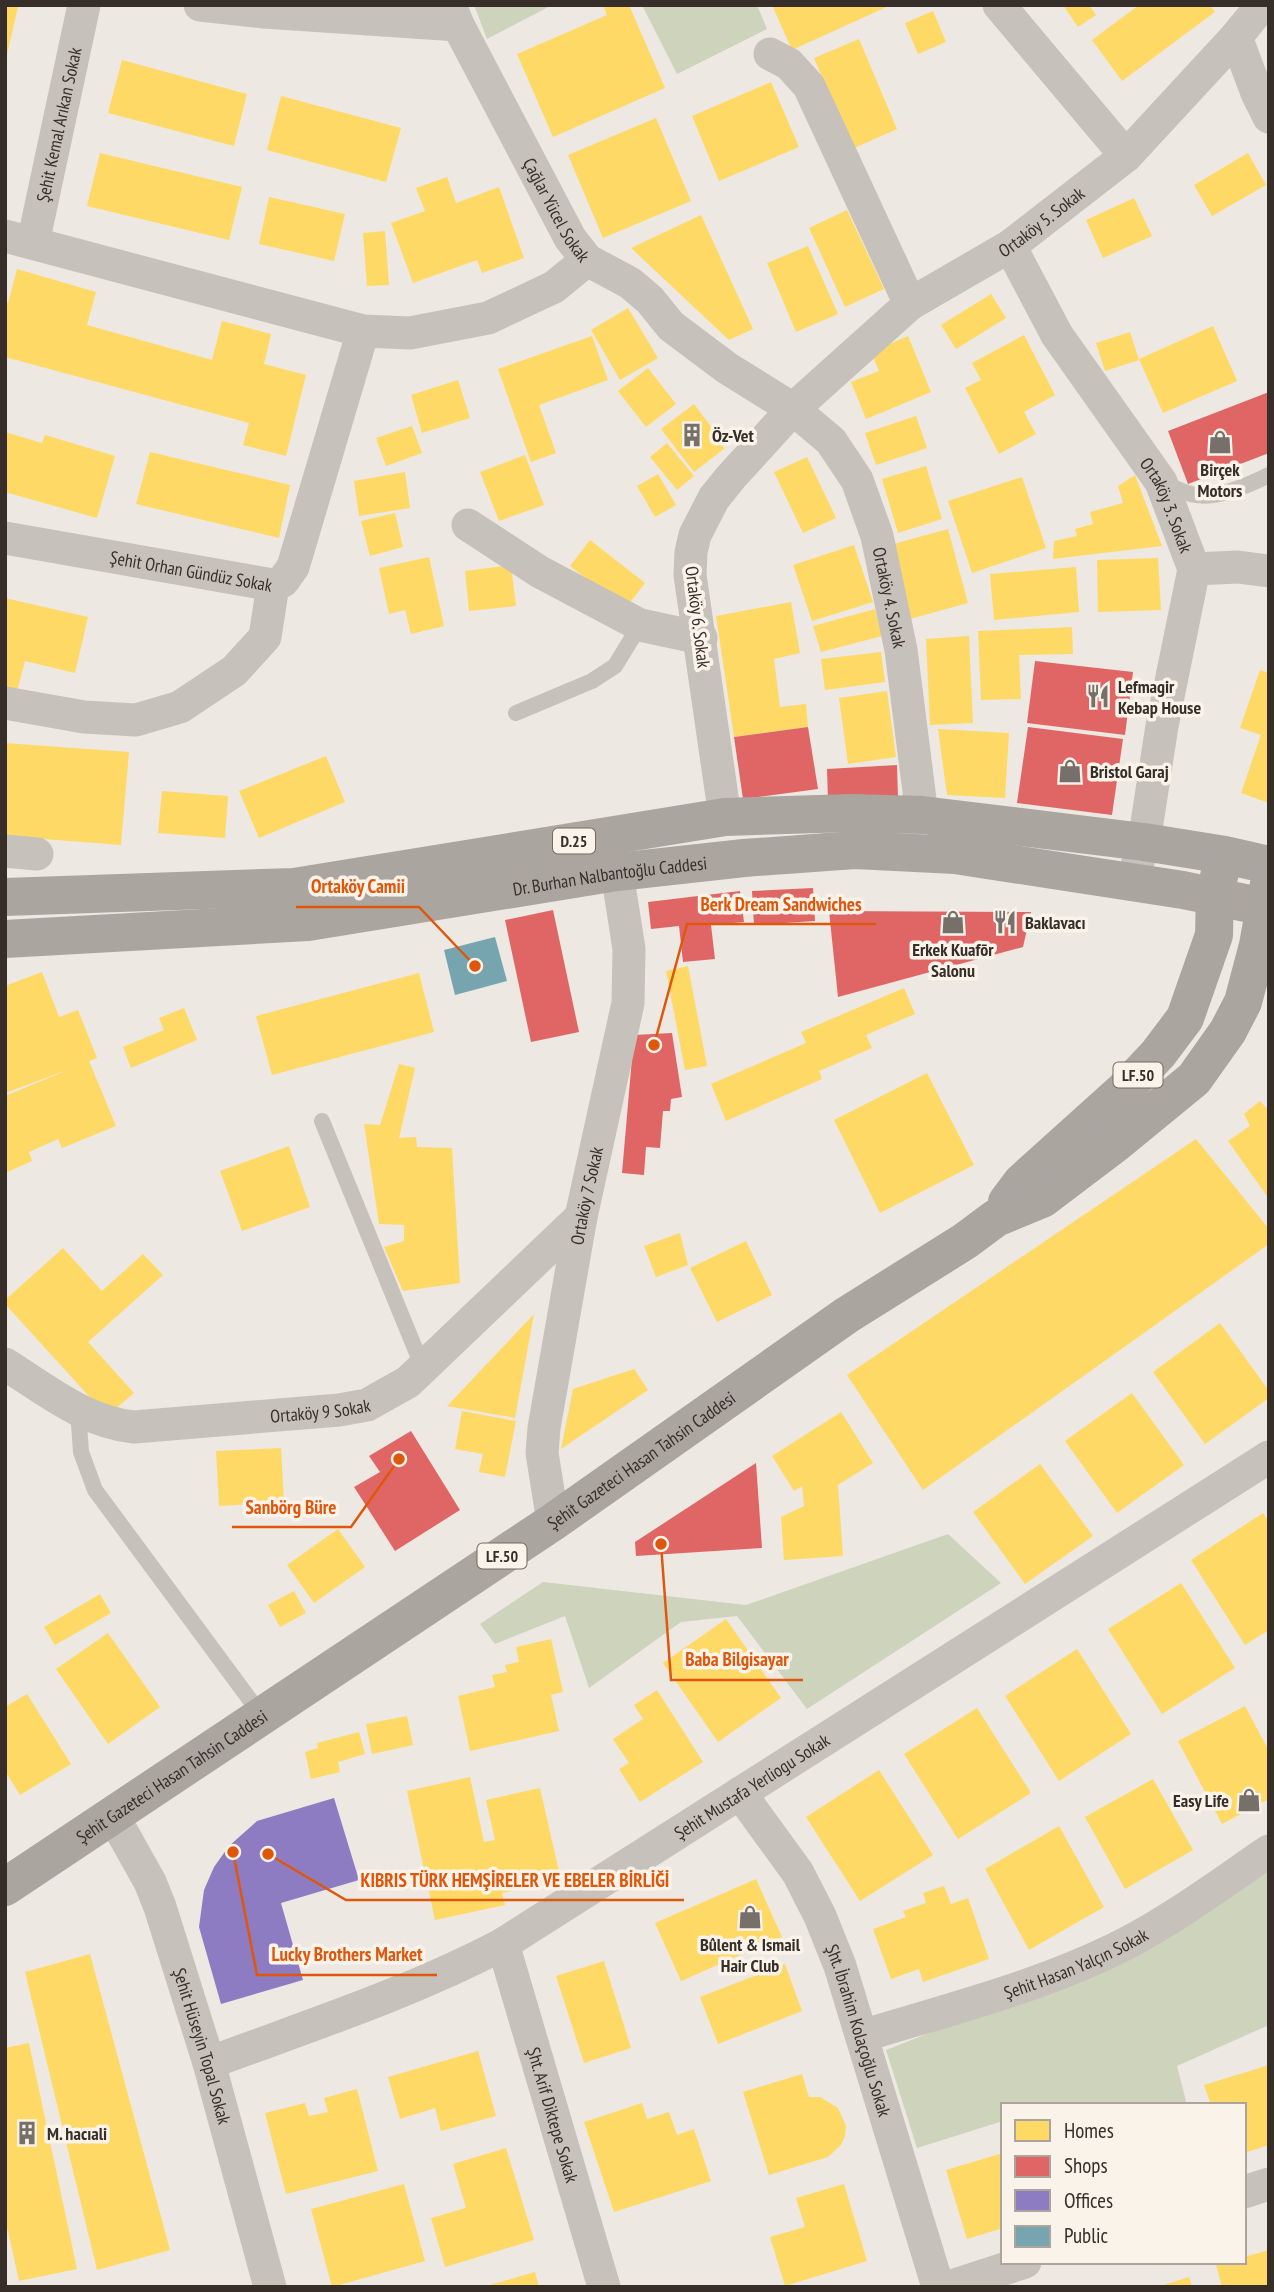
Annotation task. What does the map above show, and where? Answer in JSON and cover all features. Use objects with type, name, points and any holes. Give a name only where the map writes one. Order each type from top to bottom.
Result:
[{"type":"main road","name":"Dr. Burhan Nalbantoğlu Caddesi","points":[[5,897],[294,887],[725,817],[922,815],[1144,842]]},
{"type":"main road","name":"D.25","points":[[1144,842],[1269,865]]},
{"type":"main road","name":"Dr. Burhan Nalbantoğlu Caddesi","points":[[5,939],[308,922],[617,872],[744,858],[855,850],[955,855],[1215,895]]},
{"type":"main road","name":"Şehit Gazeteci Hasan Tahsin Caddesi","points":[[996,1218],[1022,1182],[1085,1128],[1158,1054],[1185,1018],[1214,935],[1215,895],[1225,855]]},
{"type":"main road","name":"D.25","points":[[1215,895],[1267,900]]},
{"type":"main road","name":"Şehit Gazeteci Hasan Tahsin Caddesi","points":[[5,1887],[552,1522],[847,1315],[965,1241],[996,1218],[1042,1199],[1116,1143],[1194,1079],[1256,992],[1258,945],[1267,900]]},
{"type":"street","name":"Şehit Kemal Arıkan Sokak","points":[[19,239],[84,5]]},
{"type":"street","points":[[200,5],[264,12],[454,15]]},
{"type":"street","points":[[999,5],[1126,156]]},
{"type":"street","name":"Ortaköy 5. Sokak","points":[[793,409],[910,304],[1010,246],[1126,156],[1236,37],[1259,6]]},
{"type":"street","name":"Çağlar Yücel Sokak","points":[[454,15],[570,238],[587,260],[630,283],[650,300],[671,326],[727,368],[793,409]]},
{"type":"street","points":[[1236,37],[1256,93],[1269,117]]},
{"type":"street","points":[[770,54],[789,64],[809,86],[910,304]]},
{"type":"street","points":[[19,239],[363,331],[410,333],[488,318],[554,287],[587,260]]},
{"type":"street","name":"Ortaköy 3. Sokak","points":[[1010,246],[1057,335],[1161,482],[1194,569],[1162,726],[1144,842],[1132,882]]},
{"type":"street","name":"Şehit Orhan Gündüz Sokak","points":[[5,538],[273,585],[283,581],[293,567],[363,331]]},
{"type":"street","name":"Ortaköy 6. Sokak","points":[[725,817],[690,575],[691,552],[695,535],[714,498],[793,409]]},
{"type":"street","name":"Ortaköy 4. Sokak","points":[[793,409],[831,440],[857,480],[877,536],[901,650],[922,815]]},
{"type":"street","points":[[468,525],[540,572],[640,625],[701,638]]},
{"type":"street","points":[[1194,569],[1238,567],[1269,571]]},
{"type":"street","points":[[5,703],[85,718],[136,720],[180,707],[234,671],[265,637],[273,585]]},
{"type":"street","name":"Ortaköy 7 Sokak","points":[[552,1522],[542,1453],[544,1428],[580,1217],[628,1003],[629,949],[617,872]]},
{"type":"street","name":"Ortaköy 9 Sokak","points":[[5,1364],[78,1410],[116,1425],[134,1427],[339,1410],[367,1405],[408,1381],[423,1368],[580,1217]]},
{"type":"street","name":"Şehit Mustafa Yerliogu Sokak","points":[[209,2063],[401,1992],[503,1944],[1269,1457]]},
{"type":"street","name":"Şht. İbrahim Kolaçoğlu Sokak","points":[[740,1793],[798,1873],[820,1916],[840,1966],[938,2287]]},
{"type":"street","name":"Şehit Hüseyin Topal Sokak","points":[[113,1816],[146,1873],[160,1907],[209,2063],[270,2287]]},
{"type":"street","name":"Şehit Hasan Yalçın Sokak","points":[[862,2036],[1030,1983],[1124,1945],[1164,1922],[1269,1851]]},
{"type":"street","name":"Şht. Arif Diktepe Sokak","points":[[503,1944],[604,2287]]},
{"type":"street","points":[[1246,2191],[1269,2184]]},
{"type":"street","points":[[949,2287],[1019,2264]]},
{"type":"lane","points":[[1161,482],[1196,496],[1224,492],[1269,475]]},
{"type":"lane","points":[[516,713],[592,681],[615,666],[640,625]]},
{"type":"lane","points":[[322,1121],[423,1368]]},
{"type":"lane","points":[[78,1410],[81,1452],[95,1490],[262,1716]]},
{"type":"green space","points":[[474,5],[552,5],[487,39]]},
{"type":"green space","points":[[642,5],[757,5],[767,29],[677,74]]},
{"type":"green space","points":[[948,1534],[1001,1583],[807,1709],[737,1616],[681,1622],[589,1688],[565,1616],[495,1644],[480,1624],[543,1582],[746,1605]]},
{"type":"green space","points":[[1269,1864],[1269,2025],[1177,2066],[1186,2103],[1001,2103],[1001,2122],[917,2148],[886,2050],[1136,1952]]},
{"type":"building: Homes","points":[[5,5],[18,7],[6,59],[5,59]]},
{"type":"building: Homes","points":[[603,5],[629,5],[665,88],[553,137],[517,54],[607,15]]},
{"type":"building: Homes","points":[[772,5],[891,5],[792,50]]},
{"type":"building: Homes","points":[[1063,5],[1089,5],[1096,15],[1078,27]]},
{"type":"building: Homes","points":[[1139,5],[1210,5],[1215,12],[1122,81],[1092,40]]},
{"type":"building: Homes","points":[[933,11],[946,42],[918,54],[905,23]]},
{"type":"building: Homes","points":[[859,39],[897,129],[852,149],[814,58]]},
{"type":"building: Homes","points":[[122,60],[247,94],[234,146],[108,113]]},
{"type":"building: Homes","points":[[771,82],[799,147],[719,181],[692,116]]},
{"type":"building: Homes","points":[[281,96],[401,128],[386,182],[267,150]]},
{"type":"building: Homes","points":[[656,118],[691,201],[603,238],[568,155]]},
{"type":"building: Homes","points":[[100,153],[242,187],[229,240],[87,206]]},
{"type":"building: Homes","points":[[1248,153],[1266,185],[1212,216],[1194,185]]},
{"type":"building: Homes","points":[[447,177],[456,203],[499,187],[524,258],[482,273],[477,260],[413,283],[391,223],[425,211],[416,188]]},
{"type":"building: Homes","points":[[269,197],[345,214],[334,261],[259,244]]},
{"type":"building: Homes","points":[[1134,198],[1152,236],[1103,258],[1086,220]]},
{"type":"building: Homes","points":[[847,210],[884,289],[845,307],[809,228]]},
{"type":"building: Homes","points":[[701,215],[753,329],[729,340],[631,248]]},
{"type":"building: Homes","points":[[385,231],[389,285],[367,286],[363,233]]},
{"type":"building: Homes","points":[[808,246],[838,314],[796,332],[767,263]]},
{"type":"building: Homes","points":[[17,269],[96,292],[87,325],[212,360],[222,321],[271,334],[264,364],[306,375],[286,456],[243,445],[249,423],[5,357],[5,302],[8,303]]},
{"type":"building: Homes","points":[[991,294],[1006,318],[956,349],[941,325]]},
{"type":"building: Homes","points":[[628,308],[658,358],[620,380],[591,330]]},
{"type":"building: Homes","points":[[1213,326],[1237,381],[1163,413],[1139,359]]},
{"type":"building: Homes","points":[[1130,332],[1139,360],[1105,371],[1096,343]]},
{"type":"building: Homes","points":[[1024,335],[1055,395],[1024,412],[1036,434],[999,454],[965,388],[981,380],[972,363]]},
{"type":"building: Homes","points":[[592,336],[608,380],[539,405],[556,453],[531,462],[498,369]]},
{"type":"building: Homes","points":[[908,336],[931,392],[866,419],[851,382],[879,371],[871,352]]},
{"type":"building: Homes","points":[[648,368],[676,404],[646,427],[618,391]]},
{"type":"building: Homes","points":[[458,380],[470,418],[422,433],[411,395]]},
{"type":"building: Homes","name":"Öz-Vet","points":[[694,404],[722,441],[724,449],[694,472],[661,429]]},
{"type":"building: Homes","points":[[916,416],[927,448],[876,465],[865,433]]},
{"type":"building: Homes","points":[[412,426],[422,453],[386,466],[376,438]]},
{"type":"building: Homes","points":[[5,432],[42,443],[45,435],[115,456],[97,518],[5,492]]},
{"type":"building: Homes","points":[[667,443],[694,476],[677,490],[650,457]]},
{"type":"building: Homes","points":[[150,452],[290,485],[279,538],[136,504]]},
{"type":"building: Homes","points":[[525,455],[544,505],[499,521],[480,472]]},
{"type":"building: Homes","points":[[807,457],[836,518],[803,533],[774,472]]},
{"type":"building: Homes","points":[[926,466],[942,519],[898,533],[882,479]]},
{"type":"building: Homes","points":[[405,472],[410,508],[359,516],[354,481]]},
{"type":"building: Homes","points":[[658,474],[676,505],[655,517],[637,486]]},
{"type":"building: Homes","points":[[1135,475],[1162,546],[1053,559],[1054,541],[1077,536],[1075,529],[1093,524],[1090,512],[1123,503],[1118,486]]},
{"type":"building: Homes","points":[[1022,477],[1046,548],[972,573],[948,501]]},
{"type":"building: Homes","points":[[395,513],[403,547],[370,556],[361,521]]},
{"type":"building: Homes","points":[[948,529],[968,603],[910,619],[890,545]]},
{"type":"building: Homes","points":[[590,540],[645,583],[625,609],[570,566]]},
{"type":"building: Homes","points":[[854,545],[873,602],[812,621],[793,565]]},
{"type":"building: Homes","points":[[429,557],[444,626],[411,634],[405,610],[389,614],[379,568]]},
{"type":"building: Homes","points":[[1158,558],[1161,610],[1098,612],[1097,560]]},
{"type":"building: Homes","points":[[511,565],[516,606],[469,611],[465,571]]},
{"type":"building: Homes","points":[[1076,567],[1079,612],[994,620],[990,574]]},
{"type":"building: Homes","points":[[5,598],[88,617],[75,673],[25,661],[17,691],[5,689]]},
{"type":"building: Homes","points":[[791,602],[800,653],[774,659],[780,707],[806,704],[808,727],[734,737],[716,616]]},
{"type":"building: Homes","points":[[875,609],[882,636],[821,652],[813,626]]},
{"type":"building: Homes","points":[[1072,627],[1073,654],[1019,655],[1021,699],[981,700],[978,631]]},
{"type":"building: Homes","points":[[969,636],[973,723],[930,725],[926,639]]},
{"type":"building: Homes","points":[[881,652],[885,682],[825,690],[821,659]]},
{"type":"building: Homes","points":[[1260,670],[1269,673],[1269,803],[1241,793],[1261,735],[1240,728]]},
{"type":"building: Homes","points":[[887,691],[896,757],[848,764],[839,698]]},
{"type":"building: Homes","points":[[938,729],[1009,733],[1005,798],[947,795]]},
{"type":"building: Homes","points":[[5,743],[129,752],[121,845],[5,836]]},
{"type":"building: Homes","points":[[326,756],[345,802],[259,838],[239,791]]},
{"type":"building: Homes","points":[[162,791],[228,796],[225,838],[158,833]]},
{"type":"building: Homes","points":[[688,966],[707,1066],[685,1070],[666,971]]},
{"type":"building: Homes","points":[[42,972],[59,1017],[78,1010],[97,1058],[89,1061],[116,1126],[62,1148],[58,1139],[29,1152],[32,1161],[5,1173],[5,1096],[70,1069],[5,1093],[5,986]]},
{"type":"building: Homes","points":[[419,973],[434,1032],[272,1075],[256,1016]]},
{"type":"building: Homes","points":[[904,988],[915,1014],[866,1035],[872,1048],[819,1071],[822,1079],[726,1121],[711,1084],[806,1043],[801,1032]]},
{"type":"building: Homes","points":[[184,1008],[197,1040],[131,1068],[123,1047],[164,1030],[159,1018]]},
{"type":"building: Homes","points":[[399,1064],[415,1068],[399,1138],[416,1137],[417,1147],[452,1148],[460,1283],[403,1291],[384,1247],[404,1241],[404,1225],[379,1224],[364,1124],[380,1125]]},
{"type":"building: Homes","points":[[927,1073],[974,1165],[880,1213],[834,1120]]},
{"type":"building: Homes","points":[[1260,1101],[1269,1111],[1269,1199],[1228,1141],[1250,1126],[1244,1114]]},
{"type":"building: Homes","points":[[1196,1139],[1269,1229],[1269,1244],[923,1490],[847,1375]]},
{"type":"building: Homes","points":[[289,1146],[310,1207],[242,1231],[220,1171]]},
{"type":"building: Homes","points":[[680,1233],[688,1265],[656,1277],[644,1246]]},
{"type":"building: Homes","points":[[746,1241],[772,1295],[717,1322],[690,1268]]},
{"type":"building: Homes","points":[[63,1248],[102,1291],[143,1254],[163,1275],[88,1342],[134,1393],[107,1416],[5,1304],[5,1300]]},
{"type":"building: Homes","points":[[534,1314],[515,1418],[447,1406]]},
{"type":"building: Homes","points":[[1220,1323],[1269,1391],[1269,1398],[1205,1444],[1153,1372]]},
{"type":"building: Homes","points":[[634,1369],[648,1390],[561,1449],[573,1389]]},
{"type":"building: Homes","points":[[1132,1393],[1184,1465],[1117,1513],[1065,1441]]},
{"type":"building: Homes","points":[[462,1411],[516,1421],[505,1477],[479,1472],[483,1454],[455,1449]]},
{"type":"building: Homes","points":[[841,1412],[873,1463],[838,1485],[843,1556],[784,1560],[781,1517],[804,1506],[802,1486],[794,1491],[772,1456]]},
{"type":"building: Homes","points":[[281,1448],[284,1502],[219,1506],[216,1451]]},
{"type":"building: Homes","points":[[1040,1464],[1093,1536],[1025,1584],[973,1512]]},
{"type":"building: Homes","points":[[1263,1513],[1269,1522],[1269,1630],[1245,1645],[1191,1560]]},
{"type":"building: Homes","points":[[338,1529],[365,1567],[314,1603],[287,1565]]},
{"type":"building: Homes","points":[[1181,1583],[1235,1668],[1162,1714],[1108,1629]]},
{"type":"building: Homes","points":[[294,1591],[306,1613],[280,1627],[268,1605]]},
{"type":"building: Homes","points":[[100,1594],[111,1613],[55,1645],[44,1627]]},
{"type":"building: Homes","points":[[726,1619],[781,1698],[718,1742],[663,1663]]},
{"type":"building: Homes","points":[[108,1633],[160,1707],[108,1744],[56,1669]]},
{"type":"building: Homes","points":[[551,1639],[563,1692],[551,1695],[559,1731],[470,1751],[458,1696],[495,1687],[492,1675],[507,1672],[505,1665],[519,1662],[516,1647]]},
{"type":"building: Homes","points":[[1077,1649],[1131,1734],[1059,1781],[1005,1696]]},
{"type":"building: Homes","points":[[657,1690],[703,1762],[640,1802],[619,1769],[629,1763],[613,1739],[643,1719],[634,1705]]},
{"type":"building: Homes","points":[[27,1694],[71,1764],[20,1795],[5,1771],[5,1707]]},
{"type":"building: Homes","points":[[1245,1706],[1269,1751],[1269,1799],[1222,1824],[1178,1741]]},
{"type":"building: Homes","points":[[977,1708],[1031,1793],[958,1839],[904,1754]]},
{"type":"building: Homes","points":[[407,1716],[413,1745],[372,1754],[366,1724]]},
{"type":"building: Homes","points":[[359,1732],[365,1754],[338,1762],[340,1772],[311,1779],[305,1752],[318,1748],[317,1743]]},
{"type":"building: Homes","points":[[879,1770],[933,1855],[860,1901],[806,1817]]},
{"type":"building: Homes","points":[[470,1777],[484,1842],[495,1840],[486,1800],[540,1788],[561,1880],[502,1893],[505,1905],[435,1920],[407,1791]]},
{"type":"building: Homes","points":[[1153,1779],[1193,1850],[1125,1889],[1085,1817]]},
{"type":"building: Homes","points":[[1059,1826],[1104,1907],[1029,1950],[985,1869]]},
{"type":"building: Homes","points":[[756,1879],[782,1937],[681,1981],[655,1923]]},
{"type":"building: Homes","points":[[944,1886],[951,1904],[968,1898],[989,1959],[923,1982],[919,1969],[891,1979],[873,1929],[906,1917],[903,1911],[926,1903],[923,1893]]},
{"type":"building: Homes","points":[[90,1954],[170,2250],[97,2270],[25,1972]]},
{"type":"building: Homes","points":[[604,1961],[631,2048],[584,2063],[556,1976]]},
{"type":"building: Homes","points":[[785,1964],[802,2011],[718,2044],[700,1997]]},
{"type":"building: Homes","name":"M. hacıali","points":[[29,2043],[77,2269],[19,2281],[5,2218],[5,2048]]},
{"type":"building: Homes","points":[[478,2051],[496,2116],[441,2131],[435,2108],[400,2119],[388,2077]]},
{"type":"building: Homes","points":[[1269,2065],[1269,2145],[1246,2152],[1246,2103],[1210,2103],[1204,2085]]},
{"type":"building: Homes","points":[[802,2074],[809,2097],[820,2097],[838,2108],[846,2126],[845,2136],[841,2145],[828,2157],[769,2175],[743,2092]]},
{"type":"building: Homes","points":[[357,2089],[378,2171],[286,2194],[265,2113],[305,2103],[309,2116],[328,2112],[324,2098]]},
{"type":"building: Homes","points":[[642,2103],[647,2119],[669,2112],[677,2135],[694,2129],[711,2181],[614,2212],[584,2122]]},
{"type":"building: Homes","points":[[506,2148],[534,2240],[445,2267],[431,2218],[466,2208],[453,2164]]},
{"type":"building: Homes","points":[[1001,2154],[1001,2229],[967,2239],[946,2170]]},
{"type":"building: Homes","points":[[404,2184],[425,2261],[332,2287],[311,2209]]},
{"type":"building: Homes","points":[[844,2184],[867,2261],[785,2286],[770,2237],[805,2227],[796,2198]]},
{"type":"building: Homes","points":[[1269,2250],[1269,2287],[1222,2287],[1216,2265],[1246,2264],[1246,2256]]},
{"type":"building: Homes","points":[[535,2272],[539,2287],[486,2287],[486,2286]]},
{"type":"building: Homes","points":[[1189,2277],[1192,2287],[1160,2287],[1160,2286]]},
{"type":"building: Shops","name":"Birçek Motors","points":[[1269,392],[1269,453],[1188,484],[1168,431]]},
{"type":"building: Shops","points":[[1035,661],[1133,672],[1125,735],[1027,723]]},
{"type":"building: Shops","points":[[808,727],[818,789],[743,799],[734,737]]},
{"type":"building: Shops","name":"Bristol Garaj","points":[[1028,727],[1123,739],[1112,815],[1017,803]]},
{"type":"building: Shops","points":[[897,765],[898,798],[828,801],[827,769]]},
{"type":"building: Shops","points":[[813,888],[815,921],[754,925],[752,891]]},
{"type":"building: Shops","points":[[740,891],[744,922],[711,925],[715,959],[683,962],[679,926],[651,929],[648,902]]},
{"type":"building: Shops","points":[[553,910],[579,1032],[531,1042],[505,920]]},
{"type":"building: Shops","points":[[829,911],[1031,912],[1023,947],[838,997]]},
{"type":"building: Shops","points":[[672,1033],[682,1097],[671,1099],[670,1111],[663,1111],[660,1148],[646,1147],[644,1175],[622,1173],[634,1035]]},
{"type":"building: Shops","points":[[411,1431],[460,1510],[395,1551],[354,1487],[380,1472],[369,1456]]},
{"type":"building: Shops","points":[[756,1463],[762,1548],[636,1556],[635,1542]]},
{"type":"building: Offices","points":[[334,1798],[359,1880],[281,1903],[303,1980],[221,2004],[199,1927],[204,1890],[214,1867],[229,1846],[257,1821]]},
{"type":"building: Public","points":[[495,937],[507,981],[455,995],[444,950]]},
{"type":"place","name":"Öz-Vet","points":[[692,435]]},
{"type":"place","name":"Birçek Motors","points":[[1220,442]]},
{"type":"place","name":"Lefmagir Kebap House","points":[[1098,696]]},
{"type":"place","name":"Bristol Garaj","points":[[1070,771]]},
{"type":"place","name":"Erkek Kuafōr Salonu","points":[[953,922]]},
{"type":"place","name":"Baklavacı","points":[[1005,922]]},
{"type":"place","name":"Ortaköy Camii","points":[[475,966]]},
{"type":"place","name":"Berk Dream Sandwiches","points":[[654,1045]]},
{"type":"place","name":"Sanbörg Büre","points":[[399,1459]]},
{"type":"place","name":"Baba Bilgisayar","points":[[661,1544]]},
{"type":"place","name":"Easy Life","points":[[1249,1800]]},
{"type":"place","name":"Lucky Brothers Market","points":[[233,1852]]},
{"type":"place","name":"KIBRIS TÜRK HEMŞİRELER VE EBELER BİRLİĞİ","points":[[268,1854]]},
{"type":"place","name":"Bûlent & Ismail Hair Club","points":[[750,1917]]},
{"type":"place","name":"M. hacıali","points":[[27,2133]]}]
